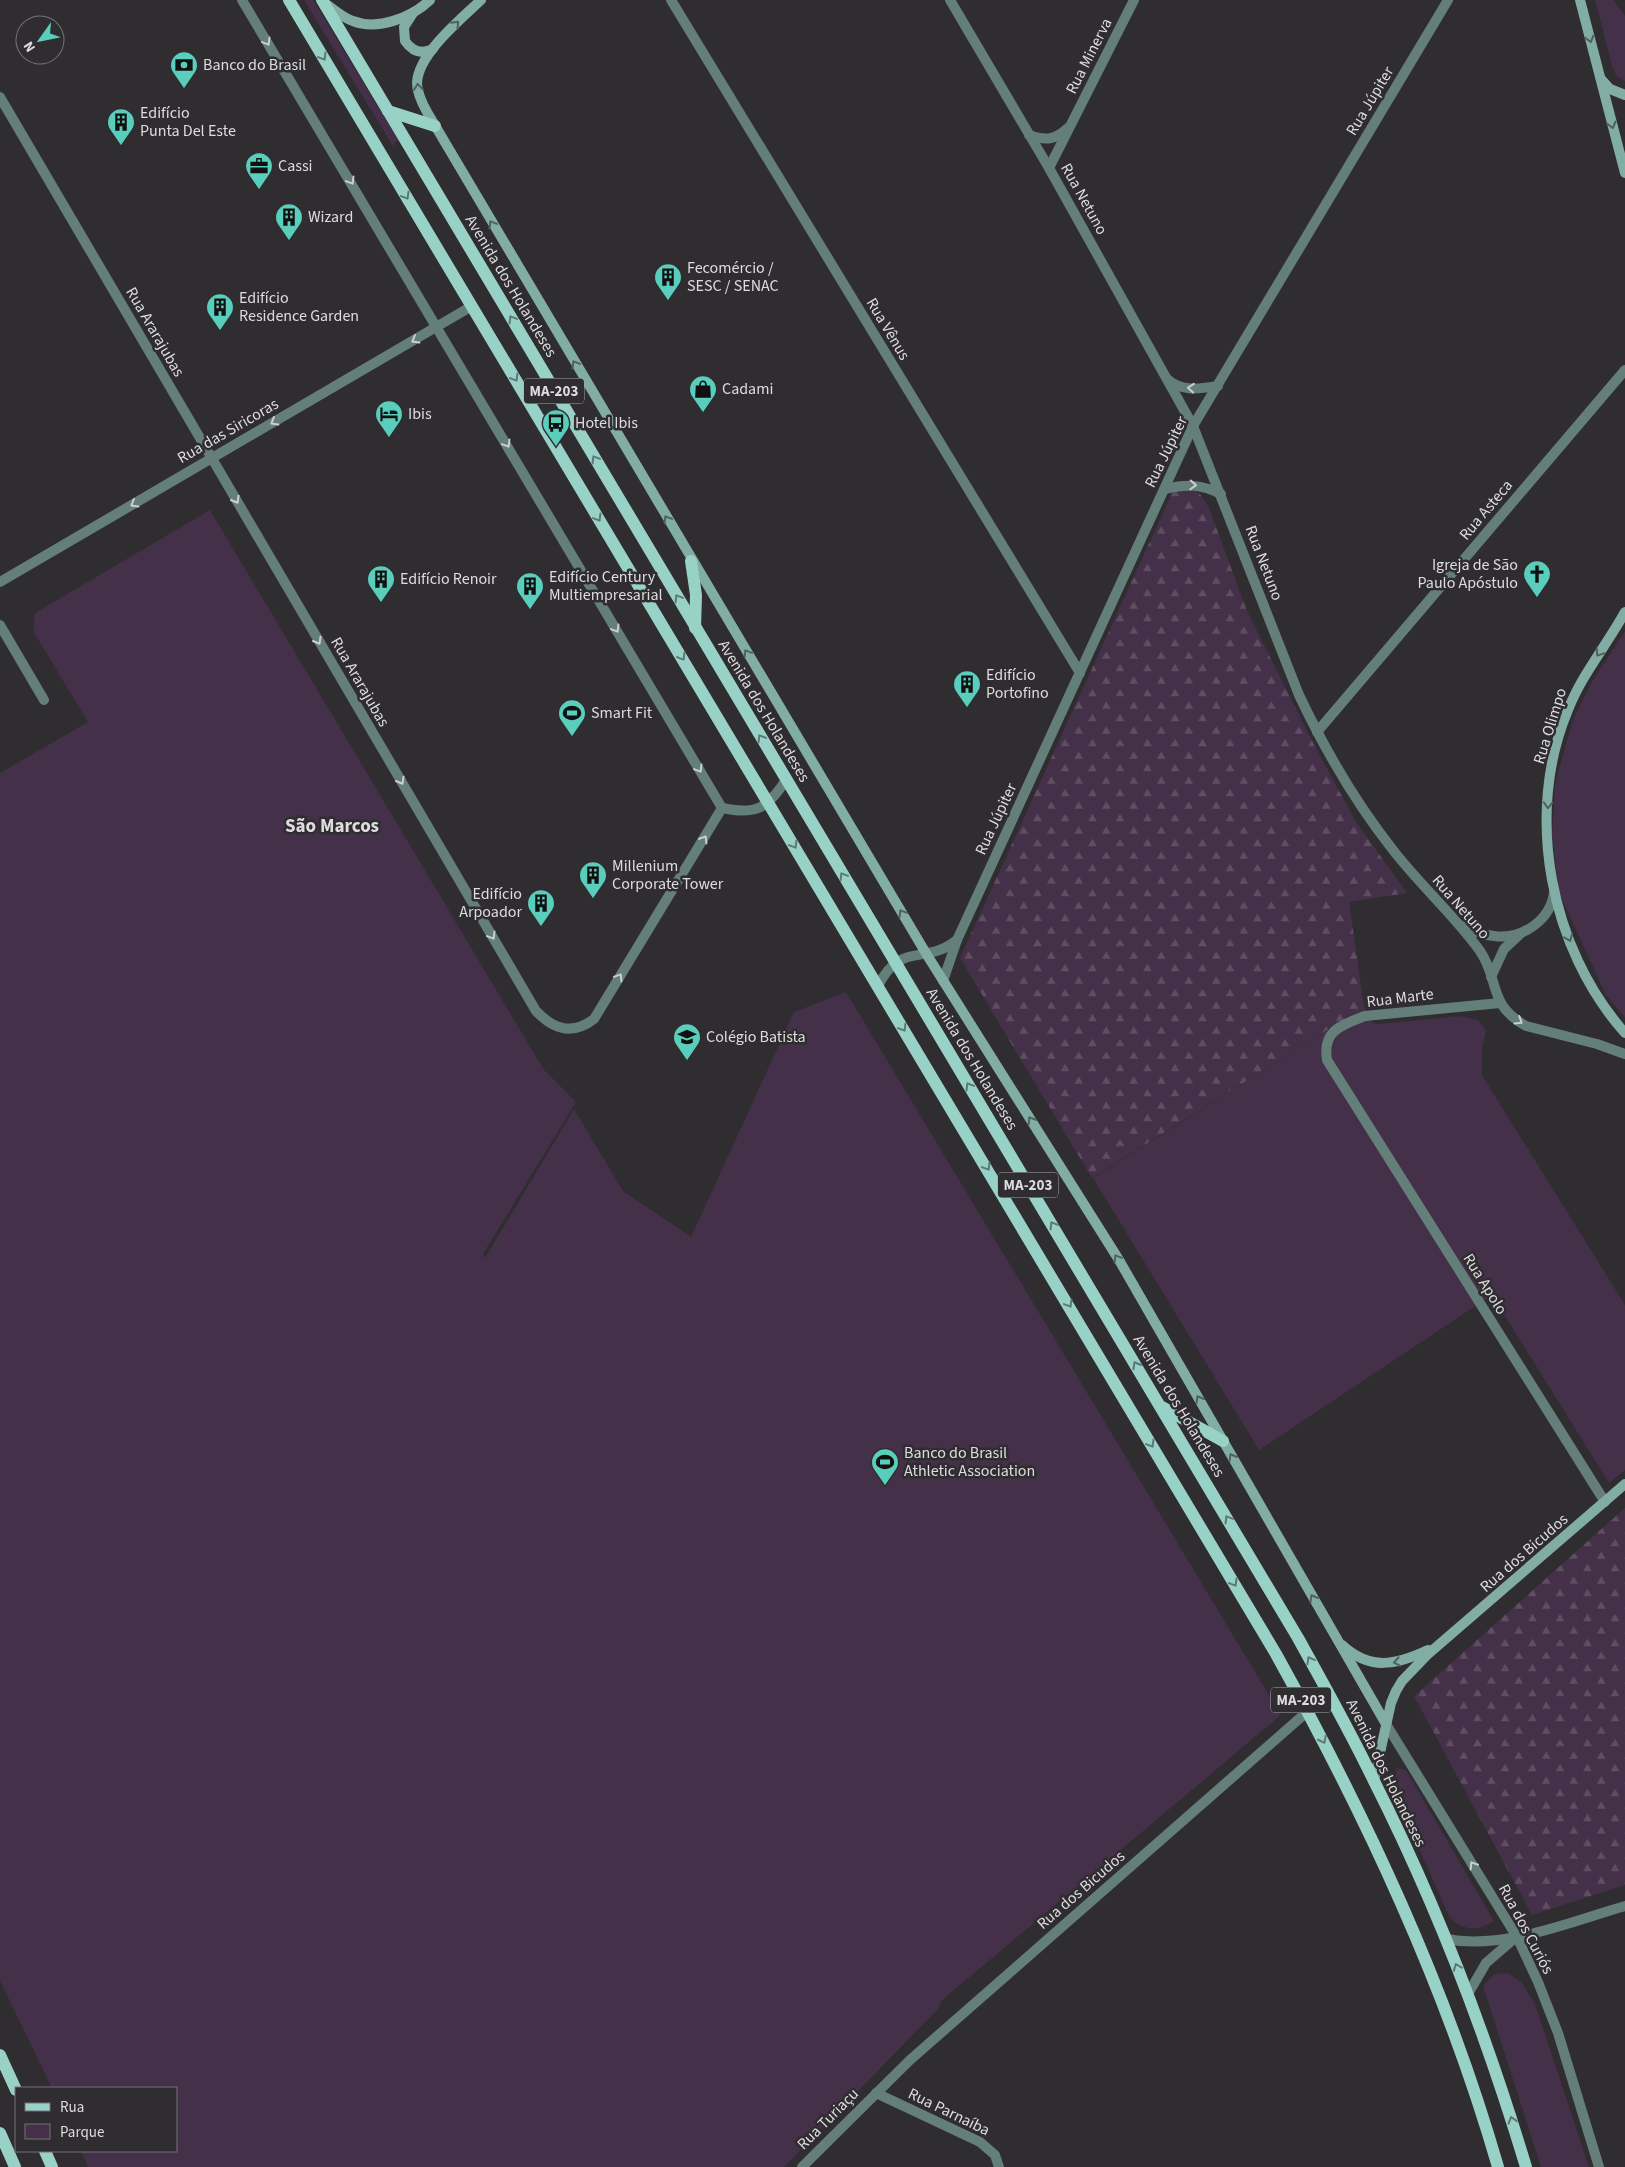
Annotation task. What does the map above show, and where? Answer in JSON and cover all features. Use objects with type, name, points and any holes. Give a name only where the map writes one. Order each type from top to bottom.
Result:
[{"type":"main road","name":"MA-203","points":[[289,0],[1059,1287],[1308,1711],[1362,1818],[1433,1973],[1466,2064],[1498,2167]]},
{"type":"main road","points":[[430,0],[413,14],[404,26],[405,41],[417,52],[433,49]]},
{"type":"main road","name":"Avenida dos Holandeses","points":[[481,0],[433,49],[422,64],[417,81],[419,96],[691,561],[927,955],[1119,1260],[1386,1724]]},
{"type":"main road","points":[[1580,0],[1625,173]]},
{"type":"main road","points":[[323,1],[347,19],[361,24],[380,23],[413,14]]},
{"type":"main road","name":"Avenida dos Holandeses","points":[[323,1],[1298,1638],[1374,1780],[1446,1939],[1468,1994],[1526,2167]]},
{"type":"main road","points":[[1600,78],[1610,89],[1625,95]]},
{"type":"main road","points":[[388,111],[435,126]]},
{"type":"main road","points":[[691,561],[696,595],[696,628]]},
{"type":"main road","name":"Rua Olimpo","points":[[1554,892],[1546,836],[1549,785],[1554,753],[1567,712],[1581,680],[1625,612]]},
{"type":"main road","points":[[1554,892],[1564,924],[1582,966],[1605,1007],[1625,1033]]},
{"type":"main road","points":[[1160,1407],[1223,1441]]},
{"type":"main road","name":"Rua dos Bicudos","points":[[1374,1780],[1391,1702],[1402,1681],[1427,1655],[1625,1484]]},
{"type":"main road","name":"Rua dos Bicudos","points":[[1337,1640],[1356,1655],[1379,1663],[1407,1660],[1442,1644]]},
{"type":"main road","points":[[0,2055],[15,2088]]},
{"type":"main road","points":[[0,2133],[15,2167]]},
{"type":"main road","points":[[45,2152],[52,2167]]},
{"type":"street","points":[[242,0],[722,808],[747,812],[756,811],[769,803],[786,780]]},
{"type":"street","name":"Rua Vênus","points":[[671,0],[1080,673]]},
{"type":"street","name":"Rua Netuno","points":[[950,0],[1049,168],[1193,426],[1284,657],[1317,732],[1370,819],[1416,878],[1480,951],[1500,1002],[1515,1020],[1526,1026],[1597,1044],[1625,1054]]},
{"type":"street","name":"Rua Minerva","points":[[1049,168],[1134,0]]},
{"type":"street","name":"Rua Júpiter","points":[[943,981],[957,940],[1193,426],[1448,0]]},
{"type":"street","name":"Rua Ararajubas","points":[[0,97],[536,1011],[546,1022],[558,1028],[572,1030],[585,1026],[594,1019],[722,808]]},
{"type":"street","points":[[1029,135],[1048,140],[1061,134],[1071,126]]},
{"type":"street","name":"Rua das Siricoras","points":[[0,582],[472,306]]},
{"type":"street","name":"Rua Asteca","points":[[1317,732],[1623,374]]},
{"type":"street","points":[[1167,379],[1174,385],[1188,388],[1218,386]]},
{"type":"street","points":[[1165,489],[1192,484],[1205,486],[1221,494]]},
{"type":"street","points":[[0,625],[44,700]]},
{"type":"street","points":[[1491,977],[1504,949],[1524,931],[1540,921],[1547,912],[1554,892]]},
{"type":"street","points":[[1457,924],[1492,936],[1508,936],[1524,931]]},
{"type":"street","points":[[878,986],[895,963],[912,955],[927,955],[944,949],[957,940]]},
{"type":"street","name":"Rua Marte","points":[[1339,1081],[1327,1060],[1325,1047],[1327,1039],[1349,1022],[1365,1016],[1500,1002]]},
{"type":"street","name":"Rua Apolo","points":[[1339,1081],[1604,1502]]},
{"type":"street","name":"Rua dos Bicudos","points":[[876,2093],[910,2060],[1308,1711]]},
{"type":"street","name":"Rua dos Curiós","points":[[1386,1724],[1517,1937],[1538,1982],[1558,2033],[1599,2167]]},
{"type":"street","points":[[1446,1939],[1475,1943],[1517,1937],[1625,1906]]},
{"type":"street","points":[[1468,1994],[1486,1963],[1517,1937]]},
{"type":"street","name":"Rua Turiaçu","points":[[802,2167],[876,2093]]},
{"type":"street","name":"Rua Parnaíba","points":[[876,2093],[980,2142],[994,2155],[999,2167]]},
{"type":"green space","points":[[304,0],[313,0],[398,140],[393,146]]},
{"type":"green space","points":[[1595,0],[1613,0],[1625,16],[1625,81],[1618,77],[1613,69]]},
{"type":"green space","points":[[1188,488],[1200,494],[1209,508],[1247,611],[1310,737],[1356,822],[1407,893],[1349,902],[1364,1007],[1092,1178],[960,958],[1172,493]]},
{"type":"green space","points":[[210,510],[544,1070],[576,1102],[483,1254],[485,1258],[574,1109],[623,1191],[691,1237],[794,1012],[846,992],[1281,1715],[941,2001],[938,2009],[784,2167],[88,2167],[81,2152],[178,2152],[178,2087],[52,2087],[0,1981],[0,773],[88,722],[33,631],[35,613]]},
{"type":"green space","points":[[1625,631],[1625,1018],[1606,995],[1559,893],[1552,834],[1555,784],[1573,719],[1593,680]]},
{"type":"green space","points":[[1364,1007],[1372,1022],[1377,1024],[1460,1016],[1478,1020],[1486,1031],[1482,1049],[1482,1075],[1625,1305],[1625,1470],[1609,1483],[1492,1295],[1259,1450],[1093,1178]]},
{"type":"green space","points":[[1625,1508],[1625,1885],[1532,1915],[1414,1696]]},
{"type":"green space","points":[[1396,1768],[1406,1770],[1494,1921],[1488,1925],[1466,1928],[1450,1918],[1395,1795]]},
{"type":"green space","points":[[1508,1973],[1522,1983],[1535,2004],[1589,2167],[1541,2167],[1483,1986],[1494,1974]]},
{"type":"place","name":"Banco do Brasil","points":[[184,89]]},
{"type":"place","name":"Edifício Punta Del Este","points":[[121,146]]},
{"type":"place","name":"Cassi","points":[[259,190]]},
{"type":"place","name":"Wizard","points":[[289,241]]},
{"type":"place","name":"Fecomércio / SESC / SENAC","points":[[668,301]]},
{"type":"place","name":"Edifício Residence Garden","points":[[220,331]]},
{"type":"place","name":"Cadami","points":[[703,413]]},
{"type":"place","name":"Ibis","points":[[389,438]]},
{"type":"place","name":"Hotel Ibis","points":[[556,447]]},
{"type":"place","name":"Igreja de São Paulo Apóstulo","points":[[1537,598]]},
{"type":"place","name":"Edifício Renoir","points":[[381,603]]},
{"type":"place","name":"Edifício Century Multiempresarial","points":[[530,610]]},
{"type":"place","name":"Edifício Portofino","points":[[967,708]]},
{"type":"place","name":"Smart Fit","points":[[572,737]]},
{"type":"place","name":"Millenium Corporate Tower","points":[[593,899]]},
{"type":"place","name":"Edifício Arpoador","points":[[541,927]]},
{"type":"place","name":"Colégio Batista","points":[[687,1061]]},
{"type":"place","name":"Banco do Brasil Athletic Association","points":[[885,1486]]},
{"type":"district","name":"São Marcos","points":[[332,826]]}]
